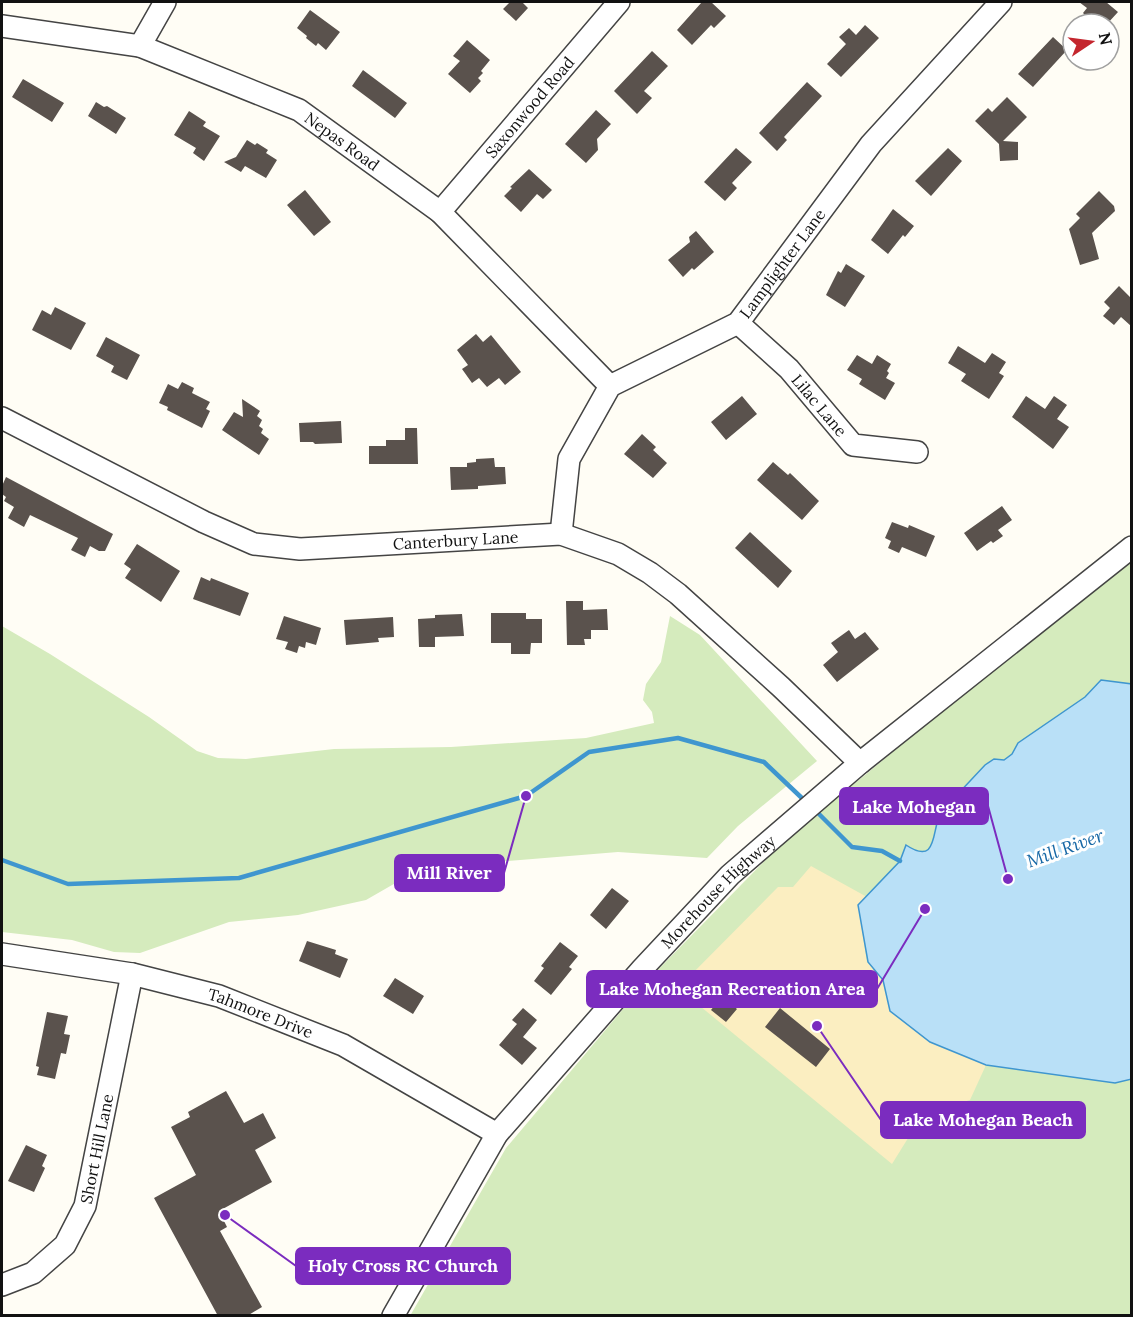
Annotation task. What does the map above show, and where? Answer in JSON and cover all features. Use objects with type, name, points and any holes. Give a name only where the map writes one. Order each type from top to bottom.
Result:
[{"type":"street","points":[[140,46],[165,2]]},
{"type":"street","name":"Saxonwood Road","points":[[440,212],[619,2]]},
{"type":"street","name":"Lamplighter Lane","points":[[610,386],[738,323],[871,144],[1001,2]]},
{"type":"street","name":"Nepas Road","points":[[2,26],[140,46],[299,110],[440,212],[610,386]]},
{"type":"street","name":"Lilac Lane","points":[[738,323],[789,369],[853,445],[917,452]]},
{"type":"street","points":[[561,534],[569,459],[610,386]]},
{"type":"street","name":"Canterbury Lane","points":[[2,418],[204,522],[254,544],[300,549],[561,534],[618,554],[650,573],[678,594],[781,687],[860,763]]},
{"type":"street","name":"Morehouse Highway","points":[[393,1316],[497,1134],[642,969],[722,884],[860,763],[1131,547]]},
{"type":"street","name":"Tahmore Drive","points":[[2,954],[132,974],[219,996],[343,1045],[497,1134]]},
{"type":"street","name":"Short Hill Lane","points":[[2,1285],[33,1274],[65,1245],[85,1206],[132,974]]},
{"type":"green space","points":[[1131,560],[1131,1315],[410,1316],[506,1148],[645,983],[791,834],[1010,654]]},
{"type":"green space","points":[[670,616],[700,635],[817,761],[738,826],[707,858],[618,852],[470,864],[427,870],[399,881],[366,900],[298,915],[229,922],[140,953],[114,952],[72,940],[2,932],[2,626],[149,717],[197,751],[218,758],[246,759],[334,749],[451,747],[586,738],[654,723],[652,712],[643,700],[646,684],[661,662]]},
{"type":"sand","points":[[811,866],[867,897],[858,905],[867,962],[883,980],[890,1011],[930,1042],[986,1065],[970,1100],[923,1114],[892,1164],[678,988],[778,887],[793,887]]},
{"type":"water","points":[[1101,680],[1132,684],[1132,1079],[1115,1083],[986,1065],[930,1042],[890,1011],[883,980],[868,962],[858,905],[900,861],[906,845],[917,851],[924,852],[929,849],[941,812],[985,765],[994,759],[1004,760],[1012,754],[1018,743],[1085,697]]},
{"type":"building","points":[[510,2],[522,2],[528,8],[516,21],[503,9]]},
{"type":"building","points":[[702,2],[711,2],[726,16],[714,28],[711,25],[692,45],[677,30]]},
{"type":"building","points":[[1079,2],[1106,2],[1118,12],[1084,12],[1087,8]]},
{"type":"building","points":[[310,10],[340,32],[326,50],[318,43],[316,46],[297,28]]},
{"type":"building","points":[[865,25],[879,38],[841,77],[827,64],[846,44],[839,37],[849,28],[856,35]]},
{"type":"building","points":[[1053,37],[1061,44],[1061,57],[1033,87],[1018,74]]},
{"type":"building","points":[[467,40],[490,60],[478,78],[481,81],[470,93],[448,74],[460,61],[453,56]]},
{"type":"building","points":[[652,51],[668,66],[644,91],[652,98],[637,114],[614,91]]},
{"type":"building","points":[[363,70],[407,103],[395,118],[352,86]]},
{"type":"building","points":[[23,79],[64,103],[52,122],[12,97]]},
{"type":"building","points":[[807,82],[822,96],[784,137],[787,140],[777,151],[759,133]]},
{"type":"building","points":[[1007,97],[1027,117],[1003,141],[1018,142],[1018,160],[1000,161],[999,144],[975,121],[988,108],[992,112]]},
{"type":"building","points":[[96,102],[126,118],[116,134],[88,116]]},
{"type":"building","points":[[596,110],[611,124],[597,139],[598,150],[586,163],[565,144]]},
{"type":"building","points":[[189,111],[206,122],[203,126],[220,136],[204,161],[193,153],[196,148],[174,135]]},
{"type":"building","points":[[247,140],[268,150],[266,153],[277,160],[266,178],[245,166],[241,172],[224,162],[236,157]]},
{"type":"building","points":[[736,148],[752,162],[732,183],[737,188],[725,201],[704,182]]},
{"type":"building","points":[[948,148],[962,161],[931,196],[915,181]]},
{"type":"building","points":[[529,169],[552,190],[543,199],[537,194],[521,212],[504,196]]},
{"type":"building","points":[[305,190],[331,222],[314,236],[287,205]]},
{"type":"building","points":[[1099,191],[1114,206],[1115,211],[1092,233],[1099,259],[1080,265],[1069,229],[1080,218],[1076,214]]},
{"type":"building","points":[[893,209],[914,226],[905,237],[903,235],[888,254],[871,240]]},
{"type":"building","points":[[696,231],[714,252],[683,277],[668,260],[690,242],[689,237]]},
{"type":"building","points":[[846,264],[865,276],[845,307],[826,295],[838,271],[841,273]]},
{"type":"building","points":[[1119,286],[1131,298],[1131,326],[1121,317],[1114,325],[1103,316],[1110,308],[1104,302]]},
{"type":"building","points":[[55,307],[86,323],[71,350],[32,330],[42,310],[51,315]]},
{"type":"building","points":[[476,334],[483,342],[491,335],[521,372],[505,385],[499,378],[487,387],[479,378],[472,383],[462,369],[468,365],[457,350]]},
{"type":"building","points":[[106,337],[140,355],[127,380],[111,372],[114,366],[96,356]]},
{"type":"building","points":[[958,346],[985,363],[992,353],[1006,362],[999,373],[1004,376],[989,399],[961,381],[966,374],[948,363]]},
{"type":"building","points":[[857,355],[872,364],[877,355],[891,364],[886,378],[895,383],[885,400],[859,384],[862,379],[847,370]]},
{"type":"building","points":[[182,382],[194,388],[192,393],[210,402],[206,409],[210,411],[202,428],[167,410],[168,407],[159,403],[168,384],[178,389]]},
{"type":"building","points":[[742,396],[757,414],[726,440],[711,422]]},
{"type":"building","points":[[1026,396],[1045,409],[1054,396],[1067,405],[1057,419],[1069,427],[1053,449],[1012,417]]},
{"type":"building","points":[[242,399],[260,411],[257,416],[262,420],[259,426],[263,429],[261,433],[269,439],[259,455],[222,430],[234,412],[243,417]]},
{"type":"building","points":[[341,421],[342,443],[300,442],[299,423]]},
{"type":"building","points":[[405,428],[417,428],[418,464],[369,464],[369,446],[386,446],[386,440],[405,440]]},
{"type":"building","points":[[642,434],[656,447],[653,450],[667,463],[653,478],[624,454]]},
{"type":"building","points":[[494,458],[495,467],[505,467],[506,484],[478,486],[478,489],[451,490],[450,467],[467,467],[467,463],[476,462],[476,459]]},
{"type":"building","points":[[773,462],[788,475],[790,473],[819,501],[802,520],[757,480]]},
{"type":"building","points":[[6,477],[113,534],[105,551],[99,551],[90,546],[85,557],[71,550],[78,538],[30,515],[24,527],[8,518],[14,507],[4,501],[6,497],[2,494],[2,486]]},
{"type":"building","points":[[1002,506],[1012,520],[998,530],[1003,536],[977,551],[964,533]]},
{"type":"building","points":[[892,522],[908,528],[909,525],[935,536],[926,557],[902,547],[899,553],[888,548],[891,541],[885,538]]},
{"type":"building","points":[[750,532],[792,571],[778,588],[735,548]]},
{"type":"building","points":[[137,544],[180,571],[161,602],[125,578],[131,569],[124,564]]},
{"type":"building","points":[[201,577],[210,581],[211,578],[249,593],[240,616],[193,599]]},
{"type":"building","points":[[566,601],[583,601],[583,610],[607,609],[608,630],[591,630],[591,639],[584,639],[585,645],[567,645]]},
{"type":"building","points":[[491,613],[526,613],[526,619],[542,619],[542,643],[531,643],[530,654],[511,654],[511,643],[491,643]]},
{"type":"building","points":[[462,614],[464,636],[435,637],[435,647],[419,647],[418,619],[435,618],[435,615]]},
{"type":"building","points":[[284,616],[321,628],[316,645],[306,642],[305,648],[299,646],[297,653],[285,649],[288,642],[276,639]]},
{"type":"building","points":[[393,617],[394,637],[378,638],[379,642],[346,645],[344,620]]},
{"type":"building","points":[[849,630],[855,639],[865,632],[879,649],[837,682],[823,665],[838,652],[831,643]]},
{"type":"building","points":[[612,888],[629,901],[606,929],[590,915]]},
{"type":"building","points":[[307,941],[336,950],[335,954],[348,959],[340,978],[299,961]]},
{"type":"building","points":[[560,942],[578,956],[569,967],[572,969],[551,995],[534,981],[544,968],[541,966]]},
{"type":"building","points":[[395,978],[424,996],[413,1014],[383,996]]},
{"type":"building","points":[[722,996],[737,1009],[726,1022],[711,1010]]},
{"type":"building","points":[[523,1008],[537,1020],[523,1037],[537,1048],[522,1065],[499,1045],[517,1024],[512,1020]]},
{"type":"building","points":[[780,1008],[830,1049],[816,1067],[765,1027]]},
{"type":"building","points":[[47,1012],[68,1016],[64,1034],[70,1035],[66,1054],[61,1053],[55,1079],[37,1075],[39,1067],[36,1066]]},
{"type":"building","points":[[226,1091],[244,1123],[263,1113],[276,1138],[255,1150],[272,1182],[219,1211],[227,1227],[220,1231],[262,1307],[247,1316],[218,1316],[154,1198],[196,1175],[171,1127],[190,1117],[188,1112]]},
{"type":"building","points":[[26,1145],[47,1155],[42,1166],[45,1168],[34,1192],[8,1181]]},
{"type":"waterway","name":"Mill River","points":[[2,860],[68,884],[239,878],[526,796],[589,752],[678,738],[764,762],[805,801]]},
{"type":"waterway","name":"Mill River","points":[[814,809],[852,847],[882,851],[900,861]]},
{"type":"place","name":"Mill River","points":[[526,796]]},
{"type":"place","name":"Lake Mohegan","points":[[1008,879]]},
{"type":"place","name":"Lake Mohegan Recreation Area","points":[[925,909]]},
{"type":"place","name":"Lake Mohegan Beach","points":[[817,1026]]},
{"type":"place","name":"Holy Cross RC Church","points":[[225,1215]]}]
